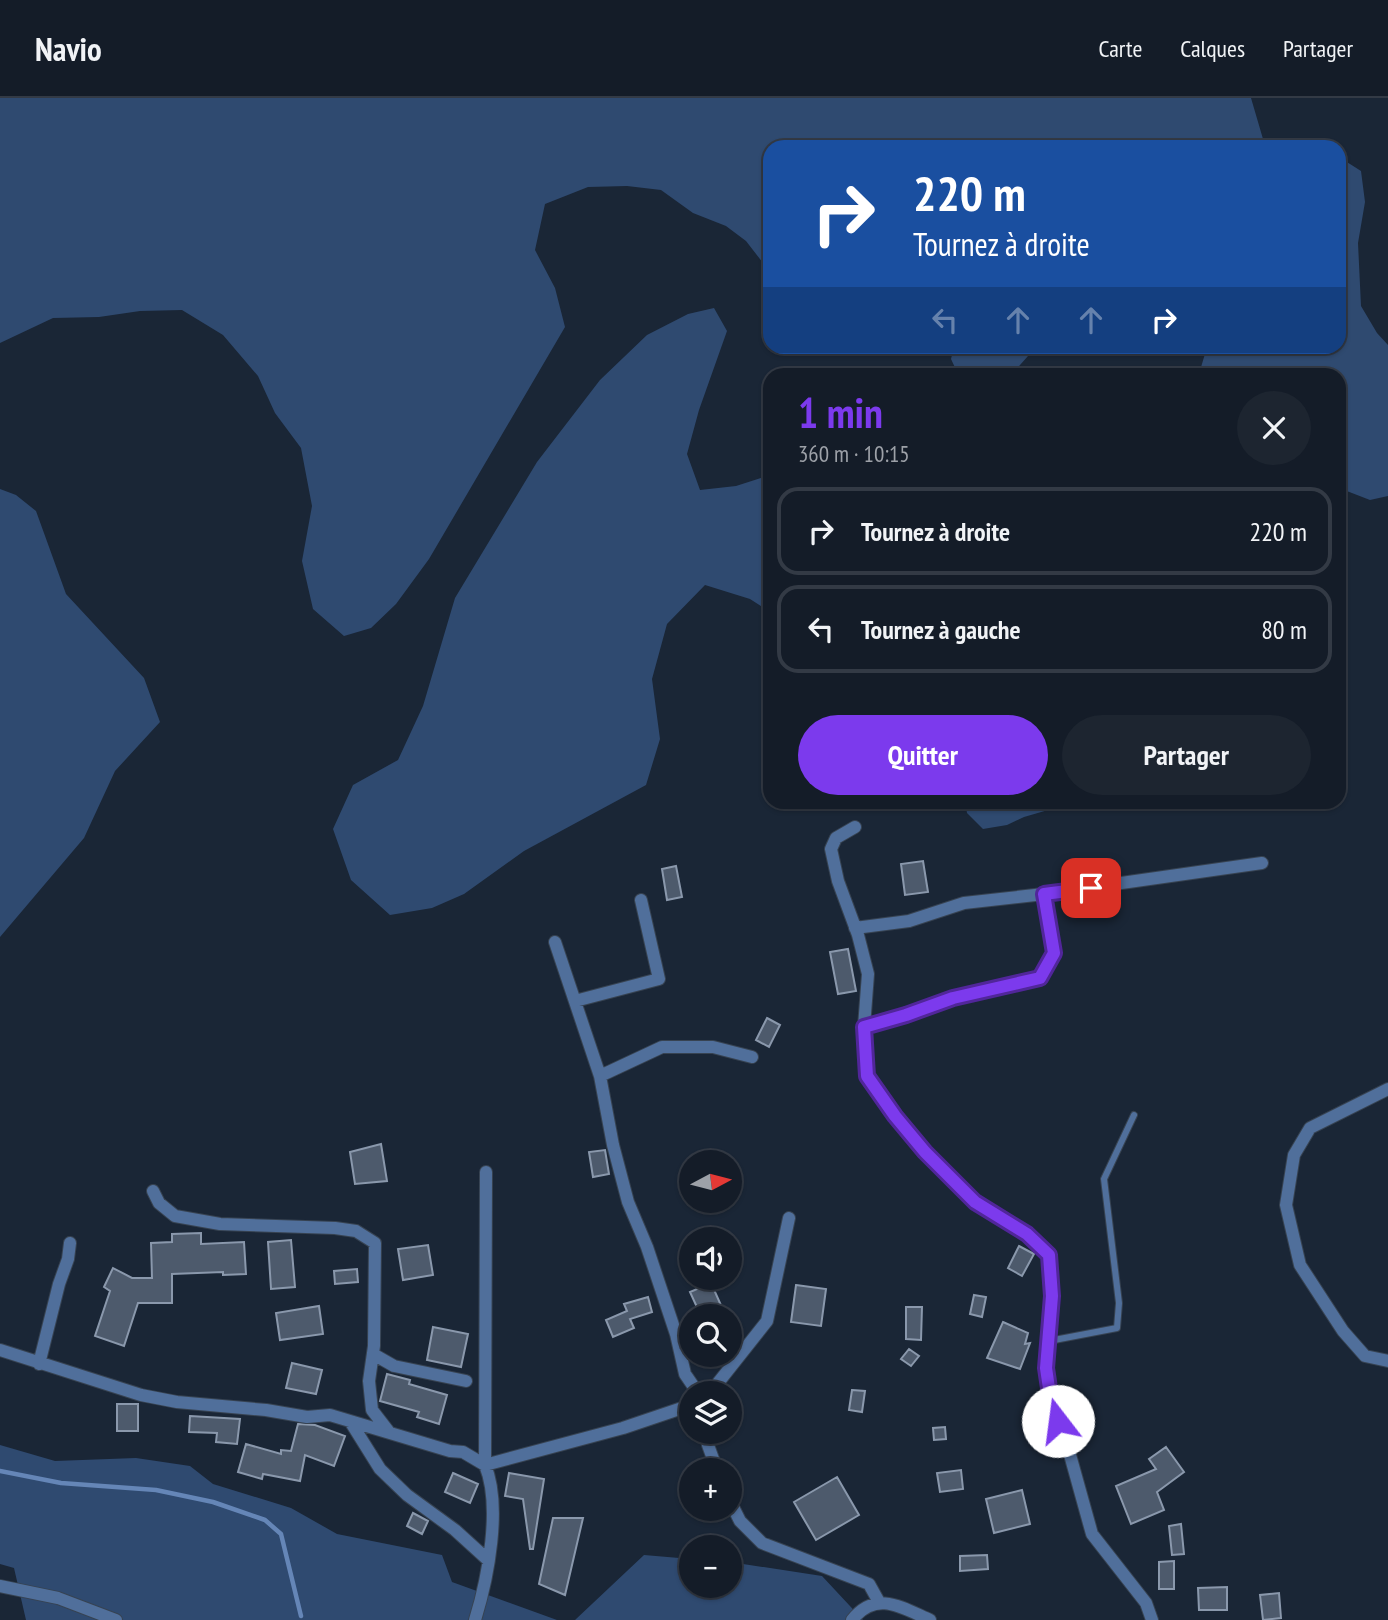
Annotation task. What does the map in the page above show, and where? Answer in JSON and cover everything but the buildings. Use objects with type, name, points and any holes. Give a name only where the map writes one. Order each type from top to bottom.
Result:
[{"type":"street","points":[[855,827],[836,838],[831,849],[838,881],[868,974],[864,1027],[867,1076],[925,1152],[975,1202],[1027,1234],[1049,1255],[1052,1296],[1046,1368],[1050,1395],[1067,1444],[1092,1534],[1146,1603],[1152,1620]]},
{"type":"street","points":[[855,929],[909,921],[964,903],[1262,863]]},
{"type":"street","points":[[864,1027],[953,998],[1040,978],[1054,953],[1044,894]]},
{"type":"street","points":[[575,1001],[659,979],[641,900]]},
{"type":"street","points":[[555,942],[600,1076],[613,1145],[628,1202],[654,1267],[676,1334],[685,1374],[690,1381]]},
{"type":"street","points":[[600,1076],[662,1047],[713,1047],[752,1057]]},
{"type":"street","points":[[1388,1089],[1310,1128],[1294,1155],[1286,1205],[1300,1265],[1343,1331],[1365,1356],[1388,1361]]},
{"type":"street","points":[[475,1620],[488,1560],[494,1511],[490,1478],[485,1465],[486,1172]]},
{"type":"street","points":[[153,1191],[159,1203],[175,1216],[220,1224],[335,1228],[356,1231],[375,1243],[373,1354],[369,1381],[372,1410],[389,1432]]},
{"type":"street","points":[[719,1381],[767,1321],[789,1219]]},
{"type":"street","points":[[39,1364],[70,1243]]},
{"type":"street","points":[[0,1350],[141,1395],[177,1402],[266,1410],[307,1417],[330,1415],[450,1451],[463,1452],[485,1465],[623,1429],[679,1409]]},
{"type":"street","points":[[373,1354],[394,1366],[466,1381]]},
{"type":"street","points":[[350,1421],[380,1469],[407,1495],[455,1530],[488,1560]]},
{"type":"street","points":[[740,1521],[762,1543],[869,1584],[879,1602]]},
{"type":"street","points":[[0,1586],[58,1598],[116,1620]]},
{"type":"street","points":[[852,1620],[866,1606],[879,1602],[894,1604],[930,1620]]},
{"type":"lane","points":[[1047,1342],[1117,1328],[1119,1303],[1104,1179],[1134,1115]]},
{"type":"shaded area","points":[[0,98],[1251,98],[1265,140],[763,140],[763,263],[746,241],[726,226],[693,213],[661,190],[627,186],[588,187],[545,204],[535,250],[555,288],[565,327],[429,559],[396,604],[371,628],[344,636],[313,609],[302,561],[312,506],[301,448],[275,413],[258,376],[223,335],[182,310],[140,311],[99,317],[53,318],[0,343]]},
{"type":"shaded area","points":[[1346,161],[1361,171],[1365,202],[1358,243],[1361,306],[1377,333],[1388,345],[1388,496],[1370,500],[1346,491],[1346,368],[1201,368],[1205,354],[1346,354]]},
{"type":"shaded area","points":[[714,308],[727,331],[699,410],[687,454],[700,490],[736,486],[763,477],[763,607],[750,599],[705,585],[667,624],[652,679],[660,739],[646,785],[524,851],[464,894],[432,908],[390,915],[351,880],[333,829],[353,785],[398,760],[423,706],[455,598],[537,462],[600,380],[647,335],[688,314]]},
{"type":"shaded area","points":[[952,354],[1030,354],[1017,368],[955,368],[951,359]]},
{"type":"shaded area","points":[[0,489],[16,495],[36,511],[66,594],[144,678],[160,722],[115,771],[84,838],[0,937]]},
{"type":"shaded area","points":[[966,809],[1052,809],[1007,825],[983,829]]},
{"type":"shaded area","points":[[0,1445],[55,1461],[136,1458],[190,1466],[213,1484],[291,1508],[337,1534],[442,1555],[452,1582],[557,1620],[26,1620],[14,1568],[0,1564]]},
{"type":"shaded area","points":[[644,1555],[679,1558],[679,1598],[742,1598],[742,1564],[822,1576],[863,1620],[575,1620]]},
{"type":"waterway","points":[[0,1471],[61,1483],[156,1490],[213,1502],[265,1520],[281,1534],[301,1616]]},
{"type":"route","points":[[1058,1421],[1046,1368],[1052,1296],[1049,1255],[1027,1234],[975,1202],[925,1152],[895,1116],[867,1076],[864,1027],[953,998],[1040,978],[1054,953],[1044,894],[1091,888]]}]
